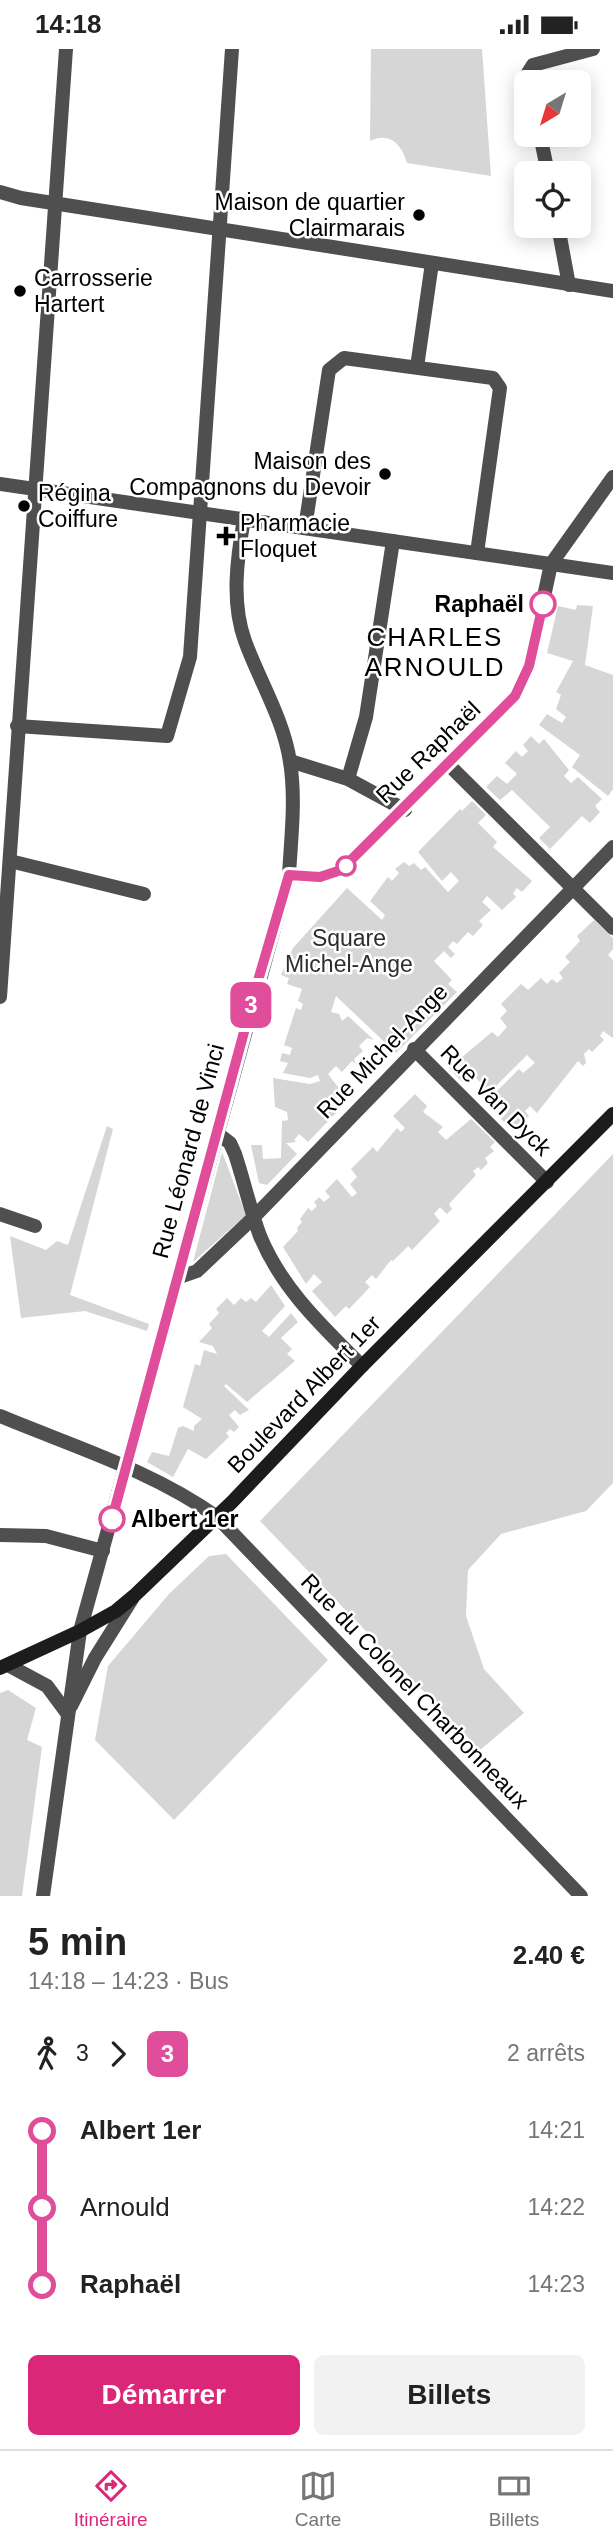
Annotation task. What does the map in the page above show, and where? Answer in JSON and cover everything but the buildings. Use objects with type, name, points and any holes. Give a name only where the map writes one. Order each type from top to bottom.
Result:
[{"type":"main road","name":"Boulevard Albert 1er","points":[[4,1666],[80,1631],[116,1611],[134,1595],[217,1517],[362,1366],[613,1114]]},
{"type":"street","points":[[0,997],[10,861],[7,789],[18,726],[66,49]]},
{"type":"street","points":[[18,726],[167,736],[190,657],[232,49]]},
{"type":"street","points":[[530,70],[533,65],[593,49]]},
{"type":"street","points":[[0,192],[613,291]]},
{"type":"street","points":[[560,238],[569,285]]},
{"type":"street","points":[[417,367],[432,263]]},
{"type":"street","points":[[306,523],[329,370],[344,358],[417,367],[493,378],[500,388],[477,546]]},
{"type":"street","points":[[551,564],[613,477]]},
{"type":"street","points":[[0,484],[199,519],[306,523],[393,541],[477,546],[551,564],[613,573]]},
{"type":"street","name":"Rue Léonard de Vinci","points":[[43,1896],[80,1631],[289,875],[292,823],[290,761],[272,706],[243,638],[235,587],[244,519]]},
{"type":"street","points":[[348,779],[366,717],[393,541]]},
{"type":"street","name":"Rue Raphaël","points":[[289,875],[320,877],[341,870],[405,810],[505,708],[529,666],[551,564]]},
{"type":"street","points":[[290,761],[348,779],[405,810]]},
{"type":"street","points":[[449,765],[613,928]]},
{"type":"street","name":"Rue Michel-Ange","points":[[177,1278],[197,1271],[254,1217],[414,1049],[574,890],[613,847]]},
{"type":"street","points":[[10,861],[144,894]]},
{"type":"street","name":"Rue Van Dyck","points":[[414,1049],[547,1182]]},
{"type":"street","points":[[217,1133],[230,1143],[235,1154],[254,1217],[270,1255],[299,1301],[362,1366]]},
{"type":"street","points":[[0,1214],[34,1226]]},
{"type":"street","name":"Rue du Colonel Charbonneaux","points":[[0,1416],[126,1469],[200,1505],[217,1517],[581,1896]]},
{"type":"street","points":[[0,1535],[47,1536],[103,1551]]},
{"type":"street","points":[[4,1666],[47,1686],[67,1713],[94,1658],[134,1595]]},
{"type":"green space","points":[[371,49],[482,49],[491,176],[407,163],[394,141],[377,138],[370,141]]},
{"type":"green space","points":[[577,605],[593,606],[585,665],[613,675],[613,789],[608,796],[572,767],[580,755],[539,725],[547,714],[562,723],[566,717],[556,709],[561,695],[556,692],[573,661],[547,653],[558,606],[576,610]]},
{"type":"green space","points":[[531,736],[539,744],[544,739],[569,770],[564,776],[571,783],[578,777],[602,799],[595,806],[600,812],[590,823],[582,816],[550,849],[539,838],[550,827],[512,790],[500,800],[486,787],[497,776],[507,784],[517,774],[505,763],[516,751],[522,757],[528,751],[523,745]]},
{"type":"green space","name":"Square Michel-Ange","points":[[472,801],[486,815],[478,823],[497,842],[493,847],[532,881],[522,892],[517,888],[513,893],[516,897],[502,910],[487,896],[482,902],[491,910],[479,921],[483,925],[473,936],[468,932],[457,944],[453,941],[448,947],[455,954],[451,958],[444,951],[434,961],[452,980],[448,984],[457,992],[396,1053],[336,996],[331,1012],[339,1014],[342,1021],[348,1016],[374,1040],[367,1038],[359,1046],[363,1051],[354,1059],[356,1064],[352,1061],[342,1072],[336,1066],[328,1074],[345,1096],[334,1108],[336,1113],[308,1142],[299,1134],[294,1140],[297,1142],[286,1143],[297,1154],[267,1185],[259,1183],[251,1145],[262,1145],[263,1159],[281,1158],[282,1121],[288,1120],[287,1112],[275,1107],[273,1078],[310,1084],[320,1081],[318,1075],[310,1078],[283,1073],[288,1063],[280,1061],[282,1053],[290,1055],[292,1048],[284,1045],[296,1008],[301,1010],[303,1004],[298,1001],[302,989],[287,984],[289,978],[281,975],[293,948],[347,888],[382,920],[385,915],[370,901],[388,877],[392,881],[399,873],[395,869],[404,862],[409,866],[414,863],[421,870],[425,867],[448,892],[459,881],[451,872],[442,881],[418,852],[460,809],[462,811]]},
{"type":"green space","points":[[594,920],[613,938],[613,949],[608,955],[613,960],[613,1038],[603,1031],[600,1036],[604,1040],[592,1052],[589,1049],[584,1054],[586,1063],[583,1066],[578,1061],[537,1113],[530,1106],[525,1111],[529,1116],[513,1131],[501,1119],[509,1110],[493,1095],[519,1069],[523,1073],[535,1063],[527,1055],[490,1092],[471,1073],[462,1082],[449,1068],[492,1032],[498,1037],[507,1027],[500,1018],[507,1011],[501,1004],[521,984],[528,990],[541,978],[547,984],[552,979],[557,983],[563,978],[559,973],[570,962],[565,957],[580,941],[577,936]]},
{"type":"green space","points":[[415,1094],[427,1106],[423,1112],[443,1127],[438,1132],[446,1140],[471,1119],[495,1142],[490,1147],[494,1151],[485,1158],[488,1163],[481,1170],[478,1167],[473,1171],[476,1175],[449,1204],[452,1209],[447,1214],[440,1207],[434,1214],[440,1221],[412,1250],[408,1246],[391,1260],[376,1279],[372,1275],[365,1282],[370,1287],[349,1309],[346,1306],[335,1317],[312,1291],[322,1282],[314,1274],[306,1284],[283,1247],[298,1231],[297,1228],[302,1222],[300,1219],[308,1208],[312,1211],[317,1206],[314,1202],[319,1197],[324,1202],[330,1197],[325,1191],[337,1179],[352,1197],[357,1193],[350,1184],[357,1177],[351,1169],[373,1147],[377,1152],[397,1128],[401,1132],[405,1128],[393,1116]]},
{"type":"green space","points":[[107,1126],[113,1129],[70,1295],[149,1324],[147,1331],[85,1311],[21,1318],[10,1236],[46,1250],[57,1241],[68,1245]]},
{"type":"green space","points":[[222,1152],[246,1215],[193,1262]]},
{"type":"green space","points":[[613,1154],[613,1483],[586,1511],[501,1534],[468,1570],[466,1616],[484,1669],[524,1713],[480,1750],[260,1521]]},
{"type":"green space","points":[[271,1285],[285,1306],[262,1331],[269,1337],[291,1313],[298,1322],[281,1338],[292,1349],[287,1354],[295,1361],[247,1402],[226,1384],[224,1386],[249,1410],[240,1415],[235,1410],[229,1415],[239,1427],[234,1432],[230,1429],[226,1433],[229,1437],[206,1459],[188,1449],[173,1477],[147,1462],[152,1452],[169,1456],[178,1428],[183,1426],[194,1431],[194,1426],[202,1419],[183,1407],[195,1364],[200,1366],[204,1350],[217,1354],[213,1346],[199,1342],[212,1328],[209,1324],[219,1313],[216,1309],[227,1298],[234,1305],[241,1298],[246,1302],[251,1298],[256,1302]]},
{"type":"green space","points":[[226,1554],[328,1660],[174,1820],[95,1740],[108,1666],[169,1594],[209,1556]]},
{"type":"green space","points":[[8,1690],[36,1708],[27,1740],[42,1747],[22,1896],[0,1896],[0,1693]]},
{"type":"bus line","name":"3","points":[[112,1519],[289,875],[331,876],[341,870],[493,721],[515,696],[529,666],[543,604]]},
{"type":"place","name":"Maison de quartier Clairmarais","points":[[419,215]]},
{"type":"place","name":"Carrosserie Hartert","points":[[20,291]]},
{"type":"place","name":"Maison des Compagnons du Devoir","points":[[385,474]]},
{"type":"place","name":"Régina Coiffure","points":[[24,506]]},
{"type":"place","name":"Pharmacie Floquet","points":[[226,536]]},
{"type":"place","name":"Raphaël","points":[[543,604]]},
{"type":"place","name":"Albert 1er","points":[[112,1519]]},
{"type":"district","name":"CHARLES ARNOULD","points":[[435,652]]}]
